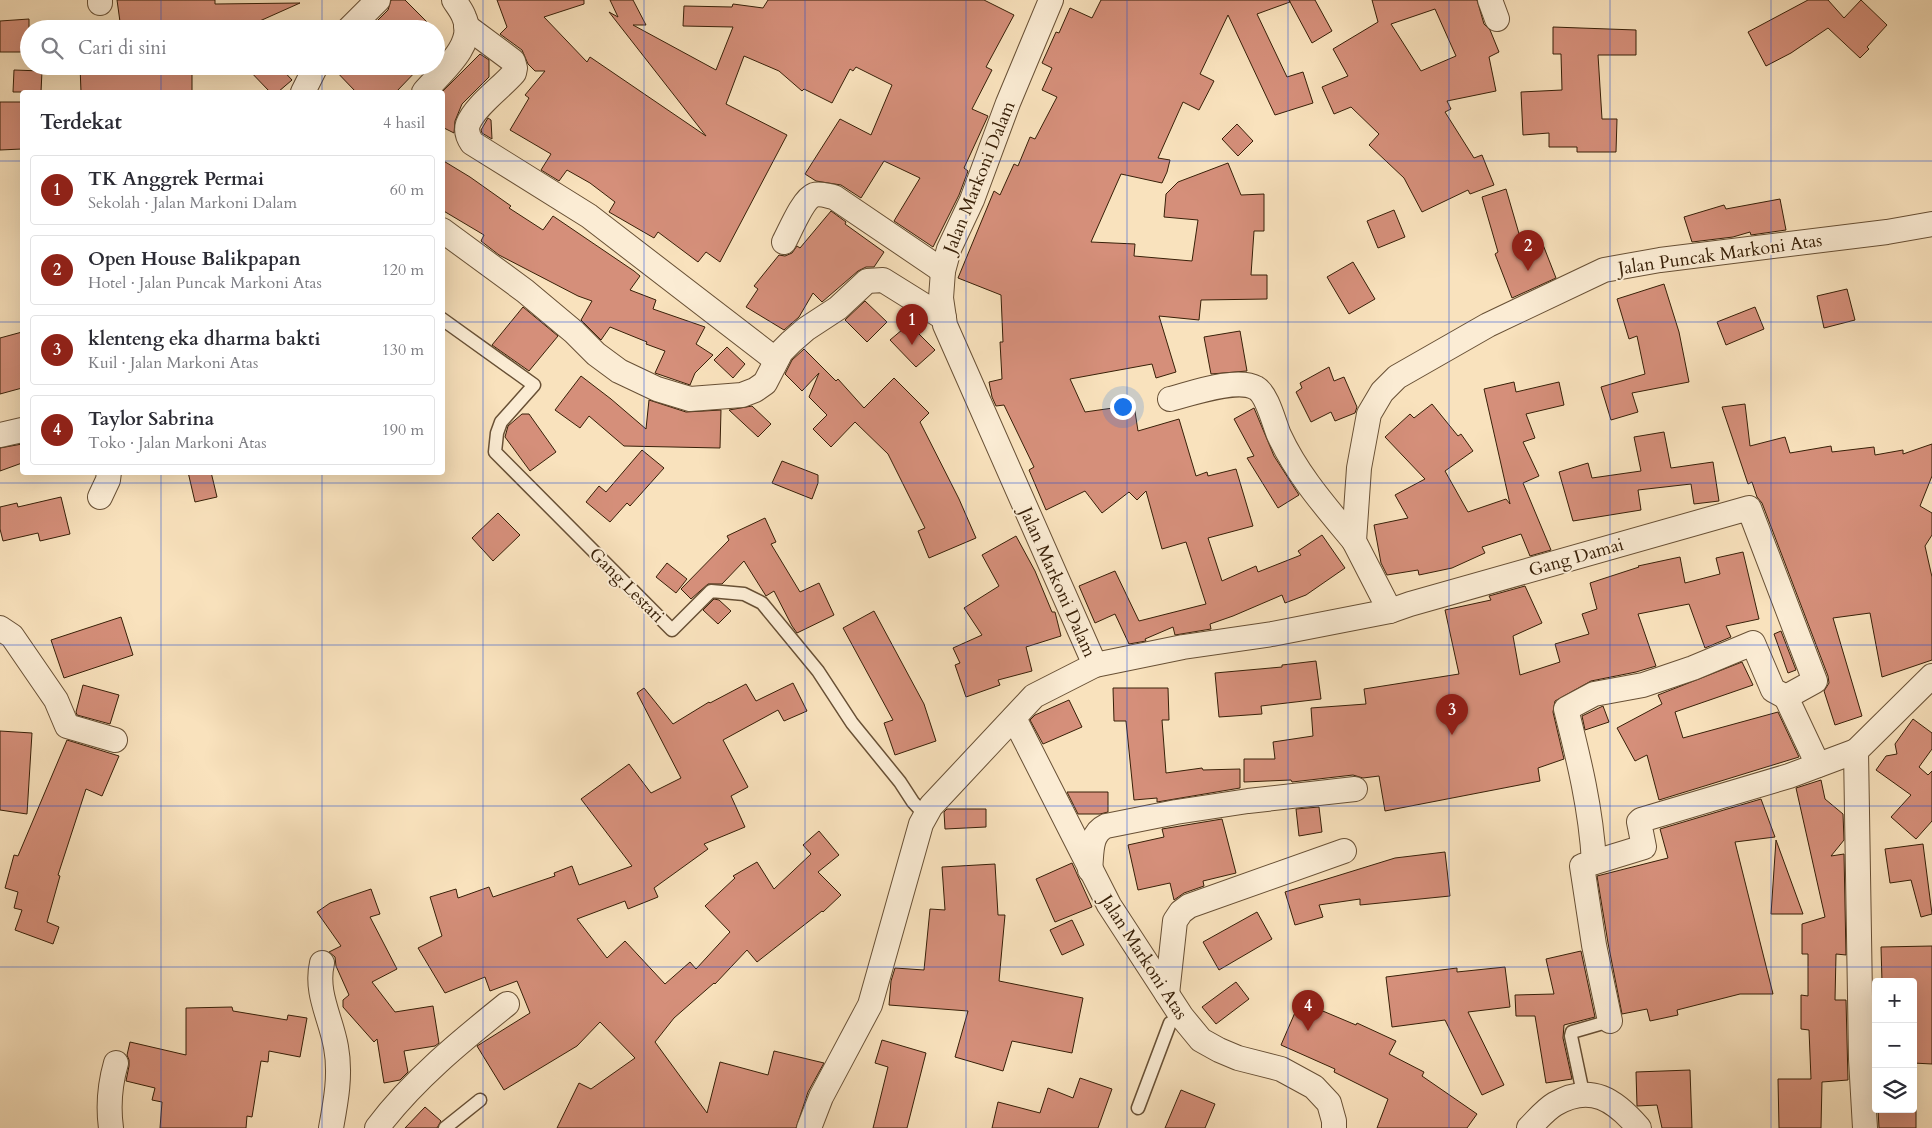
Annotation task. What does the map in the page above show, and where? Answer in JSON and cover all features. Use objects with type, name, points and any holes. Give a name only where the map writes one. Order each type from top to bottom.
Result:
[{"type":"street","points":[[357,20],[378,0]]},
{"type":"street","points":[[445,69],[453,60],[464,41],[466,26],[464,17],[454,0]]},
{"type":"street","name":"Jalan Markoni Dalam","points":[[809,1128],[821,1097],[870,1005],[921,824],[931,806],[1034,696],[1095,665],[945,325],[941,298],[943,271],[949,249],[972,200],[1047,1]]},
{"type":"street","points":[[466,26],[513,61],[515,68],[514,73],[475,113],[468,125],[468,135],[472,142],[590,216],[776,360]]},
{"type":"street","points":[[304,90],[312,75]]},
{"type":"street","points":[[426,90],[439,75]]},
{"type":"street","points":[[784,242],[807,200],[815,195],[824,195],[834,198],[943,271]]},
{"type":"street","name":"Jalan Puncak Markoni Atas","points":[[1354,541],[1361,459],[1369,414],[1382,392],[1397,377],[1488,325],[1604,270],[1660,260],[1887,232],[1932,224]]},
{"type":"street","points":[[445,232],[525,291],[606,362],[619,371],[657,389],[690,398],[742,395],[755,390],[765,383],[781,352],[806,329],[838,308],[859,288],[871,280],[883,280],[944,318]]},
{"type":"street","points":[[1095,665],[1183,647],[1272,634],[1400,608],[1354,541],[1306,484],[1279,436],[1263,396],[1256,388],[1242,384],[1215,388],[1170,399]]},
{"type":"street","points":[[0,435],[20,430]]},
{"type":"street","points":[[100,497],[109,475]]},
{"type":"street","name":"Gang Damai","points":[[1400,608],[1749,508],[1815,681],[1786,697]]},
{"type":"street","points":[[0,628],[12,636],[56,700],[67,726],[115,740]]},
{"type":"street","points":[[1594,862],[1592,829],[1582,770],[1566,709],[1594,694],[1643,685],[1693,668],[1753,643],[1773,690],[1786,697],[1818,765]]},
{"type":"street","points":[[1610,1021],[1594,946],[1583,865],[1644,848],[1641,820],[1789,776],[1856,751],[1932,676]]},
{"type":"street","name":"Jalan Markoni Atas","points":[[1014,718],[1109,906],[1182,1017],[1201,1040],[1218,1050],[1238,1058],[1281,1069],[1314,1087],[1329,1103],[1334,1128]]},
{"type":"street","points":[[1856,751],[1861,1059],[1865,1128]]},
{"type":"street","points":[[1090,870],[1094,838],[1099,830],[1106,826],[1185,810],[1356,789]]},
{"type":"street","points":[[1167,994],[1175,921],[1181,912],[1189,906],[1344,851]]},
{"type":"street","points":[[322,963],[319,977],[320,989],[336,1045],[338,1062],[338,1082],[330,1128]]},
{"type":"street","points":[[377,1128],[386,1115],[451,1049],[507,1004]]},
{"type":"street","points":[[111,1128],[110,1094],[116,1063]]},
{"type":"street","points":[[1529,1128],[1554,1104],[1583,1093],[1607,1099],[1625,1112],[1640,1128]]},
{"type":"lane","name":"Gang Lestari","points":[[445,321],[534,385],[501,422],[497,433],[495,452],[672,630],[711,592],[744,594],[762,603],[818,671],[852,723],[900,782],[912,802],[926,816]]},
{"type":"lane","points":[[1138,1108],[1170,1023],[1182,1017]]},
{"type":"lane","points":[[1583,1093],[1572,1032],[1610,1021]]},
{"type":"lane","points":[[445,1128],[480,1100]]},
{"type":"building","points":[[117,0],[215,0],[215,4],[300,3],[262,20],[120,20]]},
{"type":"building","points":[[391,0],[405,0],[425,20],[378,20],[388,10]]},
{"type":"building","points":[[497,0],[584,0],[584,4],[544,17],[587,62],[590,57],[706,136],[609,12],[618,17],[610,0],[633,0],[646,25],[633,25],[716,70],[733,27],[683,26],[684,6],[732,7],[733,4],[763,8],[768,0],[984,0],[1014,15],[986,67],[992,70],[972,109],[988,116],[964,168],[968,171],[959,195],[933,247],[894,221],[920,178],[884,161],[861,198],[841,185],[816,181],[805,174],[840,119],[871,135],[892,85],[856,67],[853,71],[850,69],[832,103],[804,89],[802,91],[779,71],[744,56],[726,104],[787,135],[720,262],[706,252],[698,262],[658,232],[654,238],[609,212],[615,202],[590,183],[567,170],[559,181],[541,170],[551,154],[510,130],[529,98],[525,95],[545,71],[535,71],[528,64],[522,50],[500,34],[507,27]]},
{"type":"building","points":[[1101,0],[1289,0],[1290,2],[1257,14],[1287,77],[1303,72],[1313,103],[1275,115],[1228,15],[1200,74],[1214,81],[1199,110],[1183,102],[1158,158],[1170,160],[1162,183],[1121,174],[1091,242],[1135,244],[1134,256],[1192,261],[1198,220],[1164,217],[1166,194],[1178,182],[1228,163],[1241,195],[1264,194],[1264,231],[1254,231],[1251,275],[1267,275],[1267,299],[1201,300],[1199,320],[1159,316],[1176,372],[1156,378],[1152,364],[1070,379],[1085,412],[1134,405],[1138,431],[1179,419],[1196,476],[1207,472],[1208,476],[1236,469],[1253,526],[1208,538],[1222,581],[1256,566],[1258,572],[1301,555],[1298,551],[1322,535],[1345,568],[1306,595],[1285,603],[1282,595],[1210,624],[1211,629],[1175,635],[1173,627],[1145,639],[1146,641],[1129,644],[1115,614],[1095,623],[1079,586],[1115,571],[1139,621],[1206,604],[1186,542],[1162,549],[1146,491],[1137,500],[1129,492],[1102,513],[1085,491],[1046,510],[1029,470],[1034,467],[1004,405],[996,406],[992,397],[989,382],[1002,379],[1000,342],[1003,342],[1001,295],[958,278],[994,191],[1000,195],[1014,164],[1018,166],[1030,137],[1035,139],[1057,97],[1042,90],[1052,68],[1042,63],[1056,32],[1059,33],[1070,8],[1092,18]]},
{"type":"building","points":[[1289,0],[1315,0],[1332,31],[1312,43]]},
{"type":"building","points":[[1372,0],[1477,0],[1484,24],[1490,30],[1499,52],[1489,57],[1496,91],[1447,101],[1451,109],[1445,112],[1474,158],[1482,155],[1494,185],[1470,194],[1468,190],[1422,212],[1404,178],[1369,145],[1379,134],[1351,107],[1334,114],[1322,87],[1348,76],[1333,49],[1378,22]],"holes":[[[1435,9],[1456,56],[1421,71],[1391,24]]]},
{"type":"building","points":[[1808,0],[1828,0],[1844,18],[1861,0],[1887,25],[1867,47],[1869,49],[1860,58],[1828,28],[1791,53],[1766,66],[1748,32]]},
{"type":"building","points":[[29,19],[20,20],[20,52],[0,52],[0,21]]},
{"type":"building","points":[[1553,27],[1636,30],[1636,55],[1598,55],[1602,119],[1617,119],[1616,152],[1577,152],[1577,147],[1549,147],[1549,133],[1523,135],[1521,92],[1562,90],[1561,54],[1553,54]]},
{"type":"building","points":[[480,54],[489,60],[489,77],[462,104],[455,121],[454,133],[445,128],[444,90]]},
{"type":"building","points":[[14,70],[20,70],[20,75],[42,75],[41,90],[13,92]]},
{"type":"building","points":[[80,75],[192,75],[192,90],[81,90]]},
{"type":"building","points":[[254,75],[287,75],[292,80],[280,90],[268,90]]},
{"type":"building","points":[[340,75],[412,75],[398,90],[354,90]]},
{"type":"building","points":[[0,102],[20,102],[20,149],[0,150]]},
{"type":"building","points":[[488,118],[491,120],[492,139],[482,133],[481,130]]},
{"type":"building","points":[[1237,124],[1253,141],[1238,156],[1222,139]]},
{"type":"building","points":[[445,162],[470,177],[511,206],[509,208],[543,230],[553,216],[634,271],[640,276],[630,290],[656,300],[653,309],[705,327],[696,344],[713,355],[695,373],[690,385],[655,373],[665,351],[610,327],[601,340],[581,320],[592,301],[578,296],[499,255],[481,241],[484,235],[445,212]]},
{"type":"building","points":[[1506,189],[1522,244],[1540,237],[1556,278],[1512,298],[1495,254],[1498,252],[1482,197]]},
{"type":"building","points":[[1780,199],[1786,230],[1751,235],[1750,232],[1733,237],[1692,242],[1684,217],[1724,205],[1726,209]]},
{"type":"building","points":[[1394,210],[1405,237],[1378,248],[1367,221]]},
{"type":"building","points":[[831,211],[846,222],[845,224],[884,252],[874,267],[866,267],[858,271],[822,302],[813,293],[799,317],[784,330],[746,307],[758,289],[754,286],[779,255],[785,256],[792,253],[797,246],[800,248]]},
{"type":"building","points":[[1353,262],[1375,299],[1349,314],[1327,277]]},
{"type":"building","points":[[1664,284],[1679,332],[1689,382],[1632,393],[1638,412],[1611,420],[1601,387],[1645,374],[1637,336],[1629,339],[1617,299]]},
{"type":"building","points":[[1847,289],[1855,320],[1824,328],[1817,296]]},
{"type":"building","points":[[865,301],[887,322],[867,342],[845,320]]},
{"type":"building","points":[[523,307],[558,336],[529,371],[492,345]]},
{"type":"building","points":[[1755,307],[1764,329],[1726,345],[1717,322]]},
{"type":"building","points":[[909,324],[935,350],[916,367],[890,340]]},
{"type":"building","points":[[1240,331],[1247,371],[1211,374],[1204,337]]},
{"type":"building","points":[[20,333],[20,389],[0,394],[0,338]]},
{"type":"building","points":[[727,347],[745,364],[733,378],[714,360]]},
{"type":"building","points":[[804,349],[836,381],[838,379],[864,408],[894,378],[929,413],[920,422],[959,499],[976,538],[929,558],[918,531],[925,528],[888,454],[855,422],[831,447],[813,429],[827,415],[809,397],[819,373],[802,391],[785,374],[792,360]]},
{"type":"building","points":[[1329,367],[1334,381],[1344,377],[1357,407],[1355,413],[1335,421],[1331,412],[1311,422],[1296,392],[1302,388],[1300,383]]},
{"type":"building","points":[[581,376],[646,429],[649,400],[686,412],[721,410],[720,448],[624,446],[589,416],[580,428],[555,410]]},
{"type":"building","points":[[1514,382],[1516,392],[1559,382],[1564,405],[1526,414],[1535,438],[1523,442],[1539,476],[1523,483],[1551,550],[1530,556],[1521,534],[1482,547],[1485,553],[1452,568],[1419,575],[1418,570],[1387,575],[1381,563],[1374,525],[1408,518],[1395,495],[1425,479],[1385,437],[1410,414],[1414,418],[1432,404],[1458,436],[1461,434],[1473,451],[1445,471],[1468,512],[1506,499],[1510,504],[1484,389]]},
{"type":"building","points":[[1745,404],[1750,446],[1785,437],[1790,453],[1831,446],[1832,452],[1874,447],[1875,455],[1903,450],[1903,454],[1932,444],[1932,476],[1920,506],[1932,513],[1932,535],[1925,546],[1932,577],[1932,660],[1882,677],[1870,613],[1833,618],[1862,716],[1835,725],[1824,691],[1829,683],[1828,676],[1762,503],[1757,497],[1752,482],[1748,484],[1722,407]]},
{"type":"building","points":[[752,406],[771,424],[758,437],[729,410]]},
{"type":"building","points":[[1254,408],[1274,456],[1299,495],[1278,508],[1247,458],[1254,456],[1234,419]]},
{"type":"building","points":[[522,414],[529,414],[556,452],[530,471],[505,437],[508,426]]},
{"type":"building","points":[[1664,432],[1671,468],[1713,462],[1719,501],[1694,504],[1691,484],[1638,490],[1641,510],[1573,521],[1559,472],[1588,463],[1592,478],[1641,471],[1634,437]]},
{"type":"building","points":[[20,444],[20,464],[0,471],[0,448]]},
{"type":"building","points":[[642,450],[664,468],[630,506],[627,503],[610,522],[586,502],[599,486],[606,492]]},
{"type":"building","points":[[782,461],[818,475],[818,483],[812,499],[772,483]]},
{"type":"building","points":[[189,475],[212,475],[217,497],[195,502]]},
{"type":"building","points":[[61,497],[70,534],[40,541],[38,533],[3,541],[0,529],[0,507],[17,503],[18,507]]},
{"type":"building","points":[[498,513],[520,535],[493,561],[472,538]]},
{"type":"building","points":[[765,518],[776,542],[771,544],[800,592],[819,583],[834,615],[797,633],[774,591],[766,596],[744,561],[722,584],[708,584],[691,599],[681,589],[729,540],[727,536]]},
{"type":"building","points":[[1016,536],[1035,571],[1052,612],[1055,612],[1061,636],[1026,647],[1032,671],[998,680],[1000,685],[966,697],[955,665],[960,663],[953,648],[982,635],[964,608],[999,586],[982,555]]},
{"type":"building","points":[[1743,552],[1759,619],[1726,626],[1731,637],[1705,648],[1689,604],[1638,614],[1656,666],[1591,681],[1555,701],[1553,712],[1564,759],[1538,768],[1540,781],[1385,811],[1379,776],[1363,778],[1353,775],[1292,782],[1291,780],[1244,782],[1244,759],[1275,759],[1273,742],[1313,736],[1311,708],[1366,704],[1364,689],[1459,674],[1445,610],[1491,600],[1489,596],[1525,586],[1542,623],[1513,636],[1520,675],[1560,662],[1555,644],[1589,634],[1582,614],[1597,609],[1590,583],[1638,566],[1680,557],[1685,583],[1720,574],[1716,558]]},
{"type":"building","points":[[667,563],[687,579],[676,593],[656,577]]},
{"type":"building","points":[[714,599],[719,600],[731,611],[718,624],[703,610]]},
{"type":"building","points":[[874,611],[924,704],[936,741],[895,755],[884,723],[893,720],[843,628]]},
{"type":"building","points":[[121,617],[133,655],[64,678],[51,640]]},
{"type":"building","points":[[1781,631],[1796,670],[1788,673],[1774,634]]},
{"type":"building","points":[[1316,661],[1321,699],[1261,706],[1262,714],[1219,717],[1215,673],[1282,667],[1282,665]]},
{"type":"building","points":[[1742,662],[1753,685],[1675,712],[1683,738],[1778,712],[1799,757],[1659,800],[1647,755],[1635,761],[1617,728],[1662,704],[1658,695]]},
{"type":"building","points":[[793,683],[807,711],[784,721],[778,710],[723,740],[748,787],[731,796],[745,827],[704,844],[708,849],[654,888],[658,897],[628,909],[625,901],[577,919],[607,958],[625,941],[665,984],[690,962],[696,969],[730,932],[705,906],[735,878],[733,876],[757,862],[774,889],[811,854],[803,845],[819,831],[839,855],[818,872],[841,895],[823,912],[757,962],[747,950],[715,984],[674,1018],[655,1042],[707,1113],[720,1062],[768,1075],[774,1051],[824,1063],[808,1092],[796,1128],[557,1128],[579,1083],[591,1089],[635,1058],[600,1022],[577,1046],[504,1090],[477,1046],[530,1013],[517,981],[490,991],[485,977],[445,993],[418,948],[442,936],[430,897],[456,889],[458,898],[489,887],[493,897],[555,876],[554,873],[572,866],[579,885],[632,866],[581,799],[629,764],[651,793],[681,778],[637,693],[644,688],[673,724],[709,702],[746,684],[756,701]]},
{"type":"building","points":[[83,685],[119,695],[110,724],[77,715],[76,712]]},
{"type":"building","points":[[1113,688],[1168,688],[1169,720],[1162,720],[1166,773],[1202,768],[1203,770],[1240,769],[1240,788],[1157,802],[1157,798],[1134,800],[1126,721],[1114,721]]},
{"type":"building","points":[[1069,700],[1082,727],[1043,744],[1030,720],[1035,715]]},
{"type":"building","points":[[1603,706],[1609,722],[1585,730],[1582,716]]},
{"type":"building","points":[[1913,719],[1932,733],[1932,749],[1919,767],[1928,775],[1932,771],[1932,821],[1916,839],[1891,817],[1911,795],[1876,770],[1886,756],[1897,754],[1895,744]]},
{"type":"building","points":[[0,731],[32,733],[27,814],[0,810]]},
{"type":"building","points":[[67,740],[119,756],[102,796],[86,789],[58,875],[60,876],[47,922],[59,927],[53,944],[15,930],[22,910],[14,908],[18,892],[5,888],[14,855],[18,856]]},
{"type":"building","points":[[1821,780],[1825,799],[1843,814],[1844,840],[1831,856],[1844,854],[1846,955],[1836,954],[1835,1000],[1846,1000],[1848,1080],[1822,1082],[1821,1128],[1779,1128],[1778,1079],[1811,1079],[1809,1030],[1801,1029],[1801,995],[1808,996],[1808,954],[1802,954],[1802,924],[1825,917],[1796,788]]},
{"type":"building","points":[[1067,792],[1108,792],[1108,812],[1078,814]]},
{"type":"building","points":[[1761,799],[1775,837],[1735,842],[1773,994],[1740,994],[1677,1010],[1678,1015],[1650,1021],[1647,1009],[1622,1014],[1597,876],[1668,858],[1660,829]]},
{"type":"building","points":[[1319,807],[1322,832],[1299,836],[1296,809]]},
{"type":"building","points":[[947,809],[986,809],[986,827],[945,829],[944,812]]},
{"type":"building","points":[[1222,819],[1236,873],[1203,881],[1204,886],[1184,893],[1174,900],[1170,883],[1138,890],[1128,845],[1164,837],[1162,829]]},
{"type":"building","points":[[1776,840],[1803,914],[1771,914]]},
{"type":"building","points":[[1923,844],[1932,914],[1921,917],[1911,880],[1890,883],[1885,849]]},
{"type":"building","points":[[1445,852],[1450,896],[1360,905],[1360,899],[1319,905],[1323,917],[1295,925],[1285,892],[1395,858]]},
{"type":"building","points":[[1072,863],[1092,907],[1055,922],[1036,879]]},
{"type":"building","points":[[995,864],[998,915],[1005,915],[999,981],[1083,998],[1072,1053],[1012,1041],[1003,1071],[955,1057],[968,1011],[889,1005],[891,981],[895,968],[924,970],[930,909],[945,910],[942,867]]},
{"type":"building","points":[[371,889],[380,914],[370,917],[397,969],[372,982],[395,1012],[433,1006],[439,1043],[435,1046],[404,1051],[408,1072],[400,1080],[384,1083],[377,1039],[374,1042],[343,1007],[343,1000],[349,995],[336,966],[335,957],[329,952],[341,946],[317,912],[330,903]]},
{"type":"building","points":[[1257,912],[1272,939],[1219,970],[1203,942]]},
{"type":"building","points":[[1072,920],[1084,945],[1062,955],[1050,930]]},
{"type":"building","points":[[1932,946],[1932,1064],[1917,1063],[1917,978],[1882,978],[1881,947]]},
{"type":"building","points":[[1581,951],[1595,1017],[1564,1025],[1563,1038],[1572,1079],[1546,1083],[1535,1016],[1516,1016],[1515,995],[1554,994],[1546,959]]},
{"type":"building","points":[[1505,967],[1510,1007],[1468,1012],[1504,1085],[1482,1095],[1445,1020],[1392,1027],[1386,977],[1457,968],[1457,972]]},
{"type":"building","points":[[1236,982],[1249,999],[1216,1024],[1202,1007]]},
{"type":"building","points":[[1303,994],[1313,1011],[1318,1009],[1356,1025],[1357,1023],[1396,1041],[1389,1054],[1424,1072],[1422,1076],[1477,1114],[1467,1128],[1377,1128],[1388,1099],[1334,1072],[1335,1069],[1281,1045]]},
{"type":"building","points":[[232,1007],[233,1011],[287,1020],[288,1015],[307,1018],[300,1057],[269,1051],[268,1062],[261,1061],[252,1117],[247,1116],[246,1128],[160,1128],[162,1102],[152,1100],[155,1088],[126,1081],[129,1066],[127,1055],[130,1042],[186,1055],[186,1008]]},
{"type":"building","points":[[882,1040],[926,1053],[907,1128],[873,1128],[888,1067],[875,1063]]},
{"type":"building","points":[[1690,1070],[1692,1128],[1662,1128],[1657,1105],[1637,1106],[1636,1072]]},
{"type":"building","points":[[1080,1078],[1112,1089],[1098,1128],[992,1128],[998,1102],[1040,1113],[1048,1088],[1073,1098]]},
{"type":"building","points":[[1181,1090],[1215,1104],[1205,1128],[1165,1128]]},
{"type":"building","points":[[425,1107],[441,1121],[437,1128],[405,1128]]},
{"type":"building","points":[[1878,1113],[1916,1113],[1916,1128],[1879,1128]]},
{"type":"place","name":"Open House Balikpapan","points":[[1528,271]]},
{"type":"place","name":"TK Anggrek Permai","points":[[912,345]]},
{"type":"place","name":"klenteng eka dharma bakti","points":[[1452,735]]},
{"type":"place","name":"Taylor Sabrina","points":[[1308,1031]]}]
